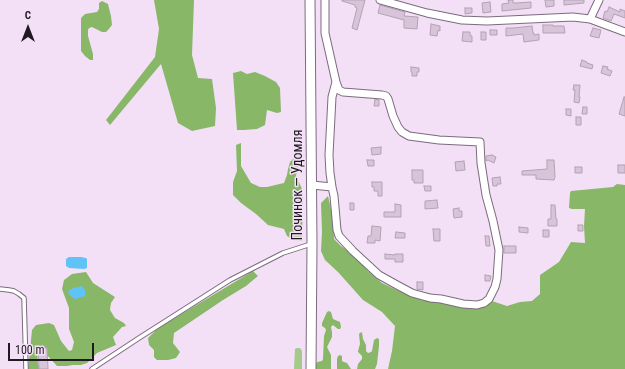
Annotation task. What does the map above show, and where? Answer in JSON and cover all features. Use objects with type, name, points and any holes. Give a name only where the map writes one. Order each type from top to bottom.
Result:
[{"type":"main road","name":"Починок — Удомля","points":[[310,0],[312,185],[311,369]]},
{"type":"street","points":[[326,0],[326,33],[339,90],[343,92],[382,94],[386,96],[398,127],[402,132],[409,136],[439,140],[480,142],[481,163],[486,195],[499,250],[495,287],[489,299],[484,303],[477,305],[463,304],[412,293],[397,286],[379,274],[353,251],[339,236],[337,230],[329,155],[332,97],[336,82]]},
{"type":"street","points":[[380,0],[427,13],[469,21],[573,17],[590,19],[625,32]]},
{"type":"street","points":[[590,19],[599,0]]},
{"type":"street","points":[[312,185],[332,187]]},
{"type":"lane","points":[[92,369],[230,280],[283,253],[312,244]]},
{"type":"lane","points":[[0,289],[14,291],[24,298],[26,369]]},
{"type":"green space","points":[[154,0],[194,0],[192,55],[198,78],[212,79],[216,108],[215,126],[192,131],[178,123],[161,64],[110,125],[106,120],[155,57],[159,29]]},
{"type":"green space","points":[[102,1],[108,4],[112,25],[106,32],[102,32],[92,27],[89,28],[88,36],[93,54],[93,60],[90,60],[81,51],[81,18],[85,14],[97,12],[99,9],[99,3]]},
{"type":"green space","points":[[241,71],[247,74],[255,72],[265,76],[276,82],[280,88],[281,112],[277,113],[267,110],[265,125],[257,129],[237,130],[233,73]]},
{"type":"green space","points":[[241,143],[241,166],[251,183],[260,187],[284,183],[290,162],[297,155],[299,158],[296,176],[303,191],[302,241],[294,240],[287,236],[284,229],[268,225],[233,195],[233,182],[237,171],[236,145]]},
{"type":"green space","points":[[617,184],[625,185],[625,369],[388,369],[395,326],[382,312],[363,300],[325,260],[321,251],[321,203],[328,196],[333,218],[334,239],[341,246],[355,255],[368,271],[382,283],[422,300],[446,302],[461,308],[479,308],[492,301],[507,306],[520,302],[532,301],[540,294],[540,275],[559,262],[571,242],[585,243],[585,209],[569,208],[571,191],[613,187]]},
{"type":"green space","points":[[253,271],[258,276],[246,286],[174,333],[173,343],[180,352],[176,358],[157,360],[154,357],[154,350],[149,345],[148,338],[158,328]]},
{"type":"green space","points":[[86,272],[93,283],[115,297],[111,303],[110,310],[115,318],[124,323],[126,326],[122,327],[113,337],[116,345],[97,353],[87,363],[67,366],[57,366],[42,347],[37,349],[38,365],[45,369],[28,369],[32,330],[36,325],[49,323],[54,325],[61,341],[69,351],[72,350],[74,342],[69,329],[69,308],[62,289],[64,280],[72,274]]},
{"type":"green space","points":[[327,312],[331,312],[333,319],[340,322],[341,327],[338,329],[333,325],[331,327],[332,337],[327,347],[331,355],[331,369],[316,369],[317,362],[322,361],[323,359],[324,336],[326,330],[322,326],[322,323]]},
{"type":"green space","points":[[362,332],[366,345],[366,351],[368,353],[372,351],[374,340],[377,338],[379,339],[377,364],[375,369],[357,369],[358,364],[362,359],[362,356],[358,351],[360,344],[359,334]]},
{"type":"green space","points":[[300,348],[302,351],[302,369],[294,369],[295,349]]},
{"type":"green space","points":[[340,355],[342,356],[342,361],[347,363],[351,369],[337,369],[337,359]]},
{"type":"water","points":[[69,257],[86,258],[87,268],[69,268],[66,266],[66,259]]},
{"type":"water","points":[[82,286],[85,290],[85,296],[76,299],[68,293],[69,290]]},
{"type":"building","points":[[342,0],[365,0],[357,30],[352,28],[357,8],[355,5]]},
{"type":"building","points":[[508,0],[513,0],[513,3],[531,2],[531,8],[502,11],[502,4],[509,3]]},
{"type":"building","points":[[545,0],[554,0],[554,6],[546,7]]},
{"type":"building","points":[[564,0],[584,0],[584,3],[564,5]]},
{"type":"building","points":[[490,2],[491,12],[483,13],[482,3]]},
{"type":"building","points":[[380,5],[405,12],[404,16],[418,17],[417,29],[404,28],[404,20],[378,13]]},
{"type":"building","points":[[609,7],[620,12],[620,9],[625,11],[625,18],[614,14],[611,21],[603,18],[605,11],[607,12]]},
{"type":"building","points":[[465,8],[472,8],[472,13],[465,14]]},
{"type":"building","points":[[431,24],[440,26],[440,31],[438,30],[437,36],[430,35]]},
{"type":"building","points":[[543,25],[564,26],[565,33],[543,33]]},
{"type":"building","points":[[532,26],[534,35],[539,34],[539,40],[524,42],[523,34],[506,36],[506,28]]},
{"type":"building","points":[[593,28],[601,30],[599,38],[590,36]]},
{"type":"building","points":[[490,30],[497,30],[497,35],[490,35]]},
{"type":"building","points":[[463,32],[470,32],[472,42],[462,41]]},
{"type":"building","points":[[481,32],[486,32],[486,40],[481,40]]},
{"type":"building","points":[[582,60],[593,65],[592,69],[580,66]]},
{"type":"building","points":[[603,66],[608,67],[607,69],[612,71],[610,76],[601,73]]},
{"type":"building","points":[[411,67],[419,68],[417,76],[412,76]]},
{"type":"building","points":[[574,85],[580,85],[579,103],[574,102]]},
{"type":"building","points":[[625,97],[625,116],[619,114]]},
{"type":"building","points":[[375,99],[379,100],[379,106],[374,106]]},
{"type":"building","points":[[583,107],[587,107],[587,114],[582,114]]},
{"type":"building","points":[[566,109],[571,109],[571,116],[566,115]]},
{"type":"building","points":[[576,117],[581,117],[581,125],[576,125]]},
{"type":"building","points":[[381,147],[381,154],[372,155],[371,148]]},
{"type":"building","points":[[492,155],[496,157],[494,163],[488,160],[486,161],[486,156]]},
{"type":"building","points":[[367,160],[374,160],[374,166],[368,166]]},
{"type":"building","points":[[547,160],[554,160],[554,180],[536,179],[536,175],[522,175],[522,171],[547,169]]},
{"type":"building","points":[[464,161],[465,170],[456,171],[455,162]]},
{"type":"building","points":[[618,165],[625,165],[625,173],[618,173]]},
{"type":"building","points":[[575,167],[582,167],[582,173],[575,173]]},
{"type":"building","points":[[412,170],[423,170],[423,183],[414,183],[414,180],[412,180]]},
{"type":"building","points":[[500,177],[501,184],[493,186],[492,178]]},
{"type":"building","points":[[372,182],[382,182],[382,196],[378,196],[378,191],[374,191]]},
{"type":"building","points":[[424,186],[431,186],[431,191],[425,191]]},
{"type":"building","points":[[437,200],[438,208],[425,209],[425,201]]},
{"type":"building","points":[[350,203],[354,203],[354,210],[350,210]]},
{"type":"building","points":[[395,204],[401,205],[401,217],[384,217],[384,212],[395,212]]},
{"type":"building","points":[[551,205],[555,205],[557,226],[548,226],[548,219],[551,219]]},
{"type":"building","points":[[459,208],[459,211],[462,211],[462,217],[454,218],[453,209]]},
{"type":"building","points":[[578,225],[583,225],[583,231],[578,231]]},
{"type":"building","points":[[372,226],[381,227],[380,241],[375,240],[375,243],[367,243],[368,236],[371,236]]},
{"type":"building","points":[[519,227],[528,228],[528,233],[519,232]]},
{"type":"building","points":[[433,229],[440,229],[440,241],[434,241]]},
{"type":"building","points":[[543,230],[549,230],[549,237],[543,237]]},
{"type":"building","points":[[396,232],[405,233],[405,238],[395,238]]},
{"type":"building","points":[[485,236],[489,236],[490,246],[486,246]]},
{"type":"building","points":[[504,246],[516,246],[516,253],[504,253]]},
{"type":"building","points":[[385,254],[403,254],[403,262],[395,262],[395,259],[385,259]]},
{"type":"building","points":[[485,275],[491,276],[490,281],[485,281]]},
{"type":"building","points":[[417,282],[423,282],[423,290],[417,289]]},
{"type":"building","points":[[44,346],[44,348],[47,348],[48,369],[39,369],[38,347]]}]
